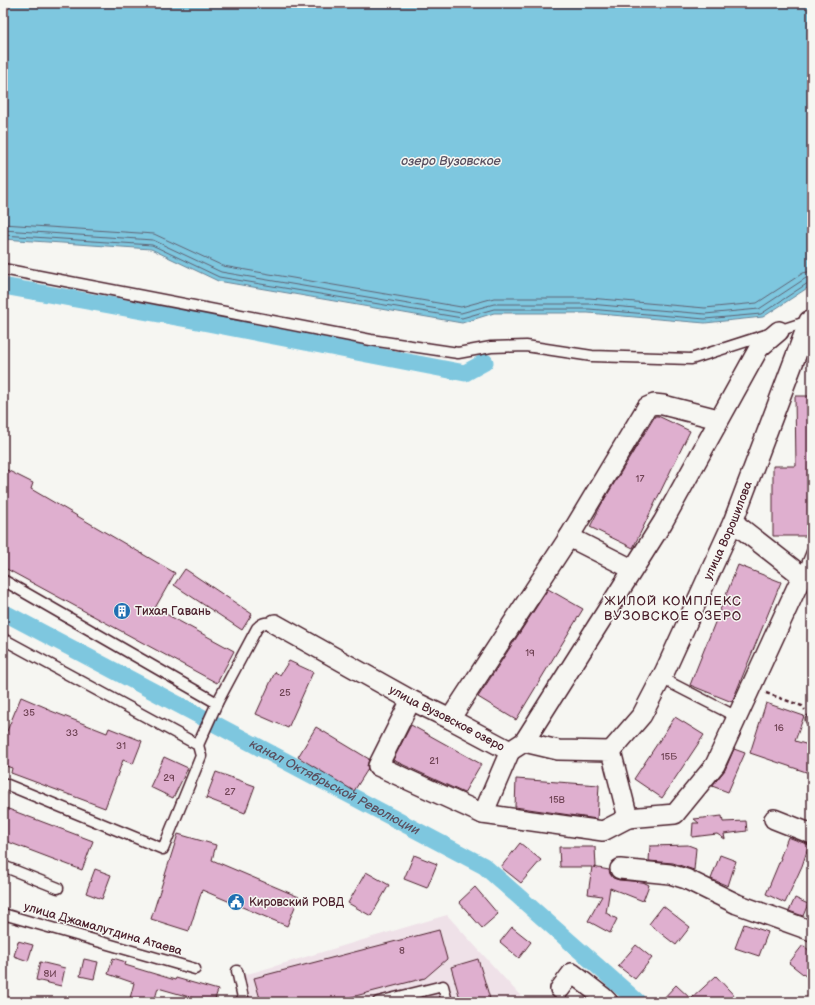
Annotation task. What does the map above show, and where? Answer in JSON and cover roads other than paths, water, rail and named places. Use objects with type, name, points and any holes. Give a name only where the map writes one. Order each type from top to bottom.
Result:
[{"type":"street","name":"улица Ворошилова","points":[[610,751],[642,715],[662,678],[733,522],[810,321]]},
{"type":"street","name":"улица Вузовское озеро","points":[[275,624],[411,700],[450,719],[517,747],[663,522],[718,419],[759,348],[779,331]]},
{"type":"street","points":[[450,719],[569,538],[647,407],[654,404],[663,405],[718,419]]},
{"type":"street","points":[[411,700],[378,766],[483,814],[604,830],[628,818],[675,814],[715,765],[802,576],[733,522]]},
{"type":"street","points":[[569,538],[632,569]]},
{"type":"street","points":[[483,814],[517,747],[558,750],[610,751],[628,818]]},
{"type":"street","points":[[774,819],[812,834]]},
{"type":"street","points":[[620,869],[670,874],[686,878],[737,904],[811,925]]},
{"type":"street","points":[[560,989],[572,974],[603,996],[608,1002]]},
{"type":"lane","points":[[3,269],[371,340],[458,353],[491,346],[526,346],[592,356],[691,359],[810,321]]},
{"type":"lane","points":[[802,576],[812,552]]},
{"type":"lane","points":[[3,580],[217,703]]},
{"type":"lane","points":[[198,746],[217,703],[257,628],[262,624],[269,622],[275,624]]},
{"type":"lane","points":[[3,639],[198,746],[202,756],[163,849],[3,783]]},
{"type":"lane","points":[[662,678],[737,717]]},
{"type":"lane","points":[[3,866],[58,888]]},
{"type":"lane","name":"улица Джамалутдина Атаева","points":[[3,914],[195,969]]},
{"type":"lane","points":[[237,971],[244,1002]]},
{"type":"lane","points":[[378,1002],[443,986],[447,1002]]},
{"type":"water","name":"озеро Вузовское","points":[[3,3],[812,3],[812,285],[763,317],[705,323],[588,313],[494,313],[462,323],[218,281],[151,249],[3,239]]},
{"type":"waterway","points":[[3,286],[187,319],[465,373],[485,362]]},
{"type":"waterway","name":"канал Октябрьской Революции","points":[[3,612],[484,866],[638,1002]]},
{"type":"place","name":"Тихая Гавань","points":[[122,611]]},
{"type":"place","name":"Кировский РОВД","points":[[236,902]]},
{"type":"district","name":"ЖИЛОЙ КОМПЛЕКС ВУЗОВСКОЕ ОЗЕРО","points":[[673,608]]}]
